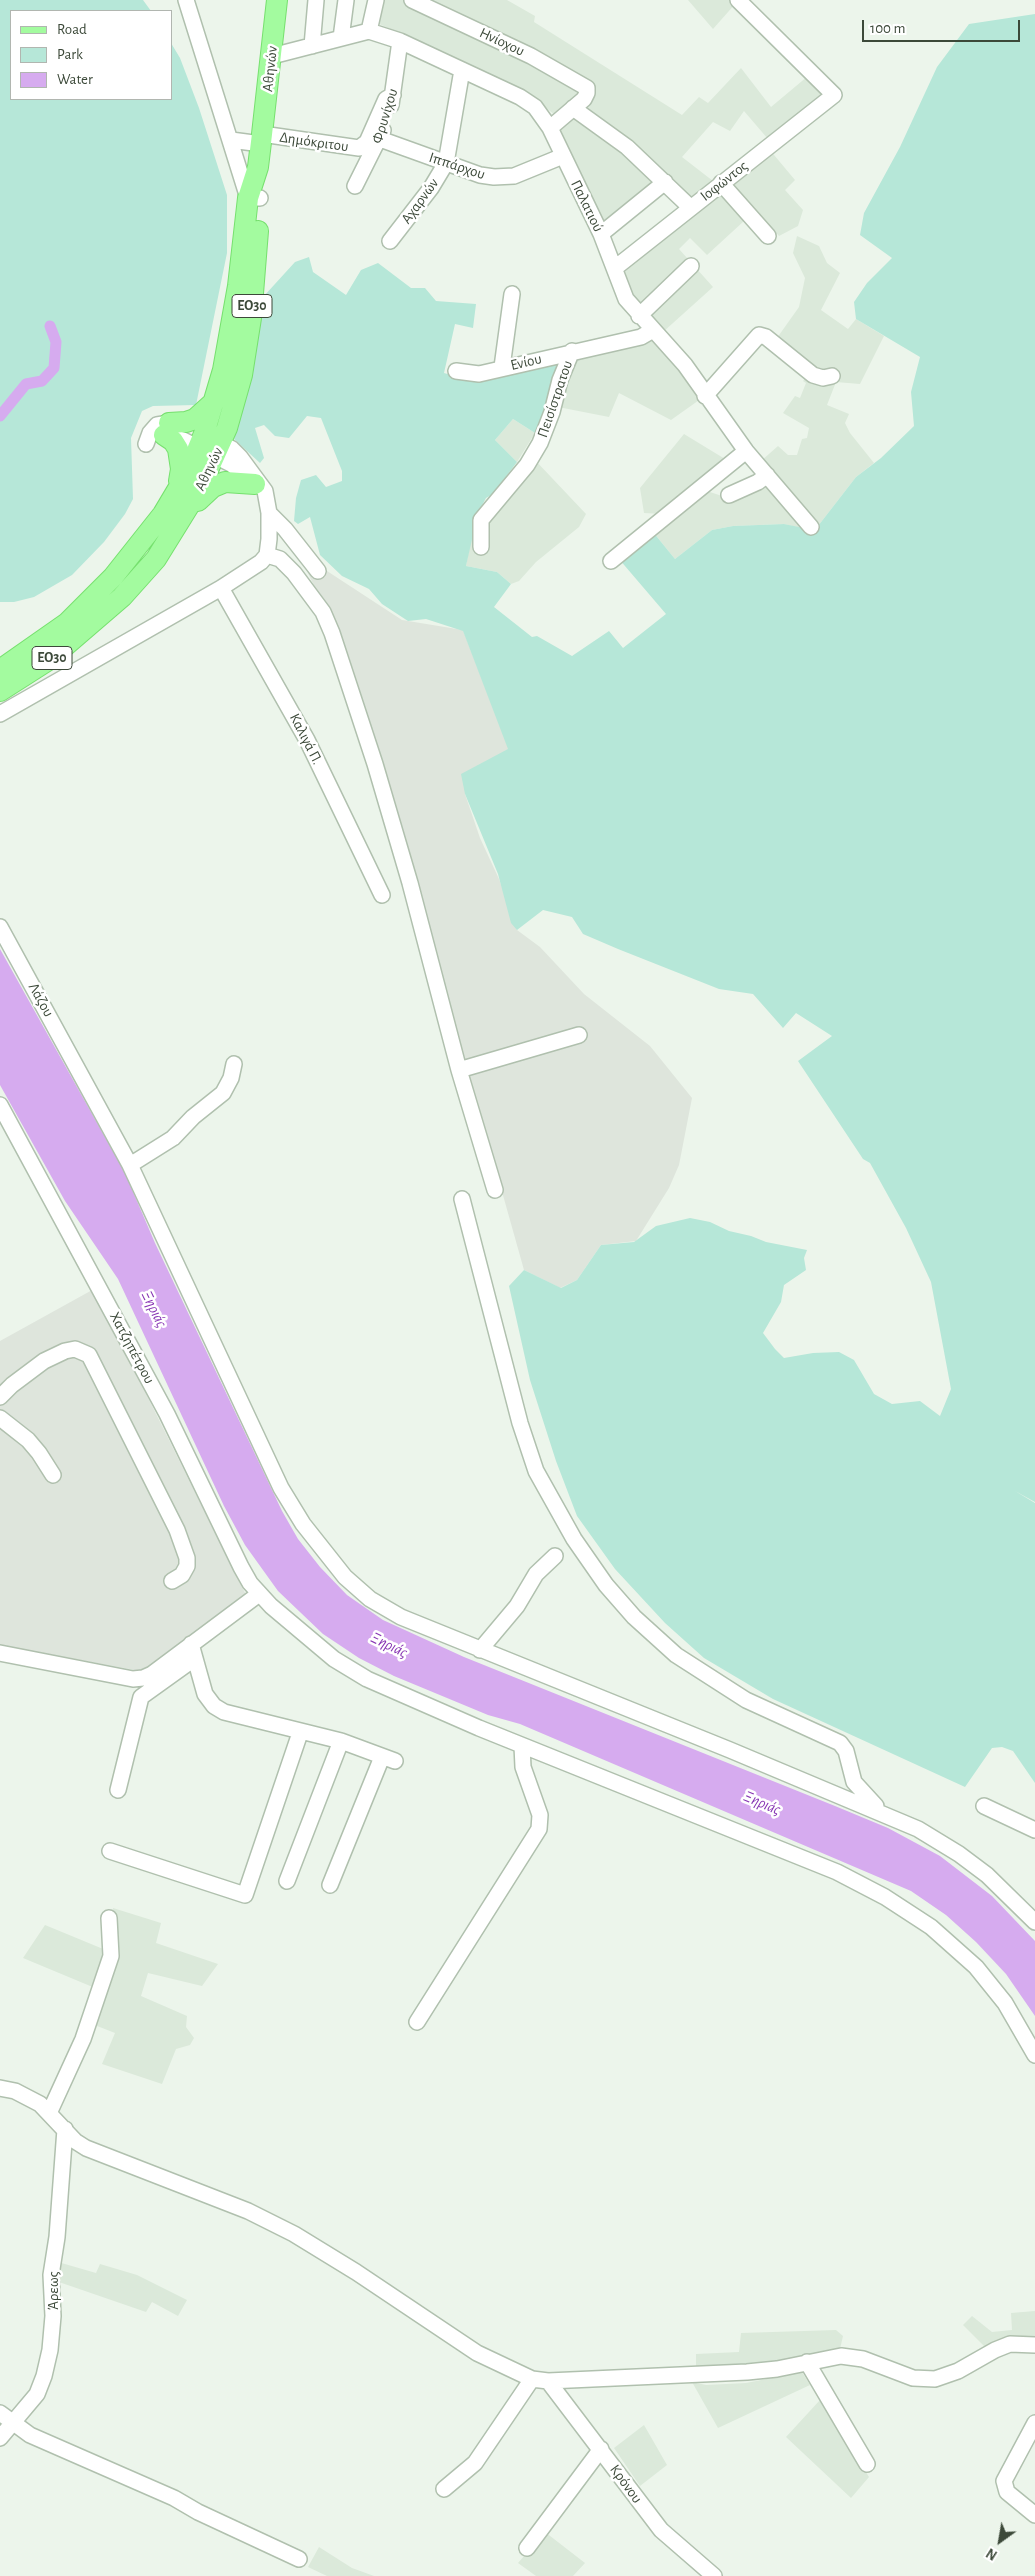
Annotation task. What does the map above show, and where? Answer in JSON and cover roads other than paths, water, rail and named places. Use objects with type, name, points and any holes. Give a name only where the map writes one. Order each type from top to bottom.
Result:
[{"type":"main road","name":"Αθηνών","points":[[210,446],[216,399],[254,198],[272,56],[276,0]]},
{"type":"main road","name":"Αθηνών","points":[[0,691],[50,659],[122,597],[156,559],[180,504],[210,446],[242,375],[247,349],[254,198]]},
{"type":"main road","points":[[216,399],[203,414],[195,419],[166,429],[179,452],[181,469],[180,504],[225,482],[243,481],[260,488]]},
{"type":"main road","name":"Αθηνών","points":[[0,670],[45,640],[90,600],[180,504]]},
{"type":"street","points":[[186,0],[231,140],[254,198]]},
{"type":"street","points":[[312,46],[316,0]]},
{"type":"street","points":[[341,38],[346,0]]},
{"type":"street","points":[[272,56],[369,31],[376,0]]},
{"type":"street","name":"Ηνίοχου","points":[[412,0],[531,56],[579,82],[588,89],[584,99],[573,108]]},
{"type":"street","name":"Ιοφώντος","points":[[615,268],[834,95],[738,0]]},
{"type":"street","name":"Παλατιού","points":[[369,31],[400,41],[462,70],[530,103],[542,114],[600,234],[626,299],[685,366],[746,451],[811,527]]},
{"type":"street","name":"Φρυνίχου","points":[[355,186],[380,139],[393,95],[400,41]]},
{"type":"street","name":"Αχαρνών","points":[[390,241],[431,188],[446,163],[462,70]]},
{"type":"street","name":"Δημόκριτου","points":[[231,140],[262,139],[358,148],[367,142],[386,100],[393,95]]},
{"type":"street","points":[[550,128],[573,108],[627,147],[690,208]]},
{"type":"street","name":"Ιππάρχου","points":[[380,139],[480,175],[505,178],[563,156]]},
{"type":"street","points":[[600,234],[665,182]]},
{"type":"street","points":[[721,183],[768,236]]},
{"type":"street","points":[[640,316],[691,266]]},
{"type":"street","points":[[502,368],[512,294]]},
{"type":"street","name":"Ενίου","points":[[456,371],[480,374],[572,351],[641,337],[653,330]]},
{"type":"street","points":[[705,396],[759,335],[766,337],[813,375],[823,378],[832,376]]},
{"type":"street","name":"Πεισίστρατου","points":[[481,547],[482,520],[527,465],[540,443],[552,412],[560,380],[572,351]]},
{"type":"street","points":[[0,714],[256,567],[267,554],[269,513],[260,488],[210,446],[177,438],[166,429]]},
{"type":"street","points":[[611,561],[746,451]]},
{"type":"street","points":[[729,495],[758,482],[767,475]]},
{"type":"street","points":[[269,513],[285,529],[318,571]]},
{"type":"street","points":[[267,554],[280,559],[294,573],[323,612],[332,633],[376,764],[410,883],[459,1070],[495,1190]]},
{"type":"street","name":"Καλιγά Π.","points":[[220,588],[303,732],[382,895]]},
{"type":"street","name":"Λάζου","points":[[0,927],[130,1165],[275,1474],[303,1524],[345,1577],[370,1599],[401,1617],[883,1812],[918,1829],[959,1854],[1006,1891],[1035,1922]]},
{"type":"street","points":[[459,1070],[579,1035]]},
{"type":"street","points":[[130,1165],[173,1138],[223,1093],[232,1078],[234,1064]]},
{"type":"street","name":"Χατζηπέτρου","points":[[0,1105],[167,1414],[241,1568],[259,1594],[319,1647],[367,1679],[522,1746],[837,1872],[908,1911],[944,1937],[976,1967],[1005,2004],[1035,2055]]},
{"type":"street","points":[[462,1199],[520,1423],[536,1471],[574,1539],[611,1592],[634,1617],[676,1654],[746,1700],[840,1744],[846,1751],[854,1782],[883,1812]]},
{"type":"street","points":[[0,1396],[44,1361],[75,1349],[89,1355],[177,1530],[187,1558],[187,1566],[182,1575],[172,1581]]},
{"type":"street","points":[[1,1421],[28,1440],[40,1452],[53,1475]]},
{"type":"street","points":[[480,1650],[517,1606],[536,1574],[555,1556]]},
{"type":"street","points":[[118,1790],[141,1697],[259,1594]]},
{"type":"street","points":[[0,1653],[138,1678],[152,1674],[193,1652]]},
{"type":"street","points":[[193,1652],[205,1694],[214,1706],[224,1712],[341,1742],[389,1759],[330,1885]]},
{"type":"street","points":[[110,1851],[245,1895],[300,1733]]},
{"type":"street","points":[[287,1881],[341,1742]]},
{"type":"street","points":[[417,2022],[539,1829],[540,1815],[523,1766],[522,1746]]},
{"type":"street","points":[[984,1806],[1035,1830]]},
{"type":"street","points":[[50,2112],[83,2039],[111,1956],[109,1918]]},
{"type":"street","points":[[0,2088],[28,2097],[50,2112],[75,2140],[100,2155],[199,2191],[294,2234],[356,2272],[477,2353],[532,2379],[548,2381],[746,2372],[777,2369],[833,2356],[850,2356],[913,2378],[935,2379],[958,2371],[994,2350],[1010,2344],[1035,2345]]},
{"type":"street","name":"Άρεως","points":[[0,2438],[36,2394],[44,2376],[50,2350],[53,2316],[51,2275],[57,2237],[65,2129]]},
{"type":"street","points":[[807,2362],[867,2464]]},
{"type":"street","points":[[444,2489],[475,2463],[532,2379]]},
{"type":"street","name":"Κρόνου","points":[[548,2381],[601,2449],[634,2496],[662,2530],[714,2576]]},
{"type":"street","points":[[0,2413],[30,2436],[174,2498],[198,2512],[299,2559]]},
{"type":"street","points":[[1035,2422],[1004,2481],[1007,2492],[1035,2514]]},
{"type":"street","points":[[527,2548],[601,2449]]},
{"type":"water","name":"Ξηριάς","points":[[0,949],[125,1173],[155,1243],[282,1511],[298,1539],[320,1567],[347,1595],[383,1620],[464,1657],[888,1828],[940,1856],[992,1896],[1035,1941],[1035,2016],[1006,1974],[976,1942],[946,1915],[911,1891],[520,1724],[488,1715],[394,1676],[359,1658],[323,1634],[278,1591],[245,1545],[224,1506],[118,1279],[65,1201],[0,1085]]},
{"type":"waterway","points":[[0,416],[26,384],[42,381],[54,368],[56,342],[50,326]]}]
